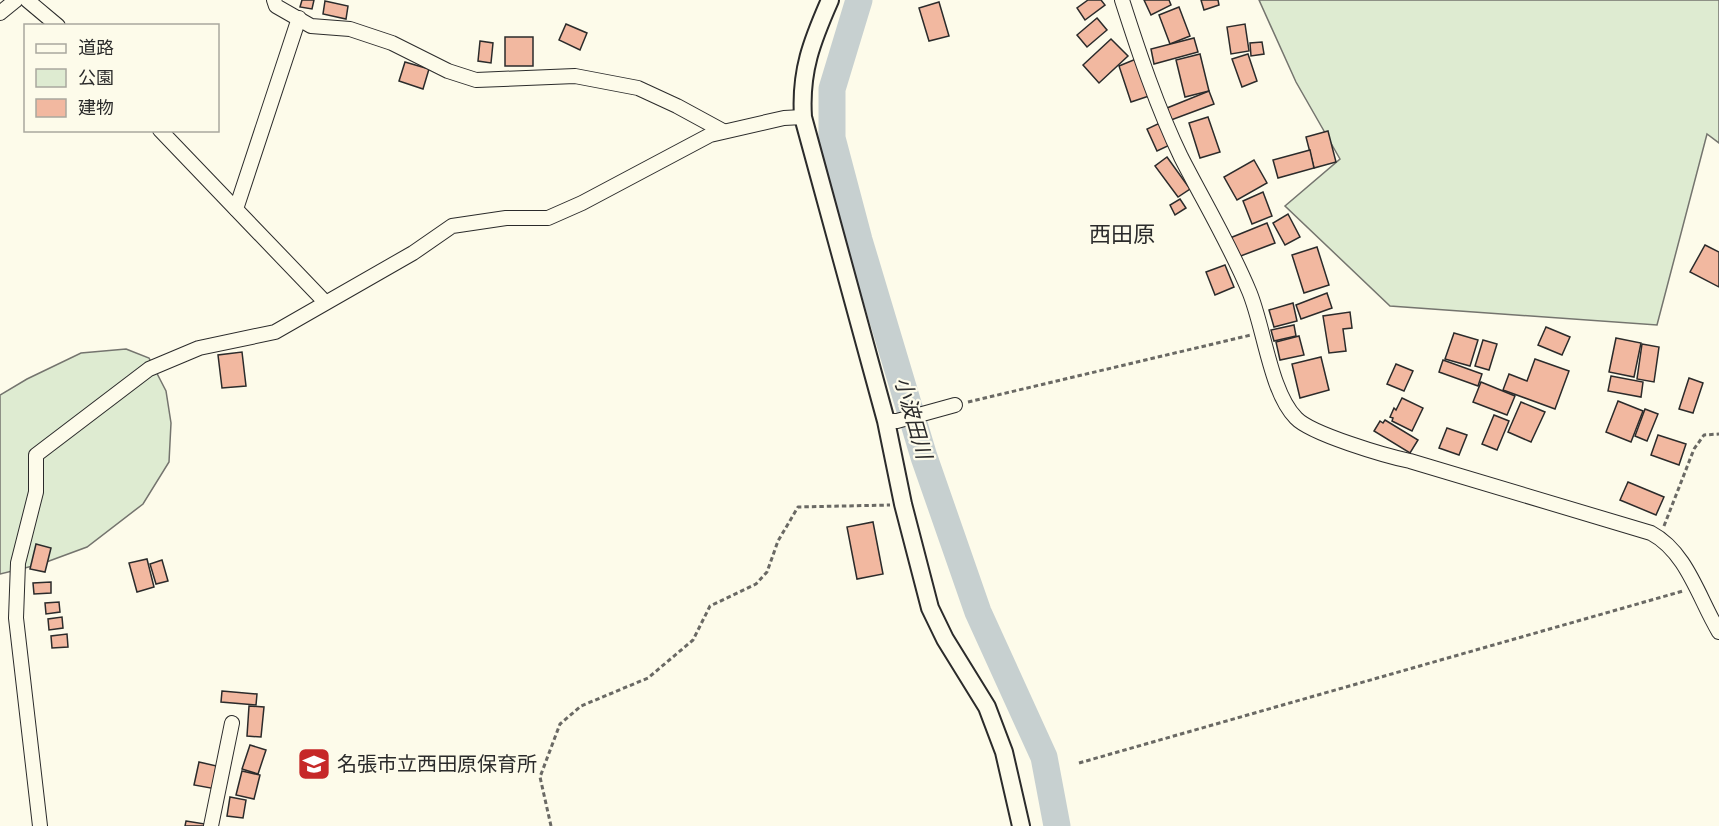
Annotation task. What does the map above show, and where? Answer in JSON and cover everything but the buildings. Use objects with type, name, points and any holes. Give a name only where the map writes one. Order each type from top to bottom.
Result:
[{"type":"street","points":[[0,13],[16,0]]},
{"type":"street","points":[[27,0],[56,24]]},
{"type":"street","points":[[274,0],[276,6],[311,26],[350,29],[392,43],[448,71],[476,80],[575,76],[638,88],[723,131]]},
{"type":"street","points":[[830,0],[806,62],[802,91],[803,117],[891,421],[903,504],[930,608],[945,639],[987,707],[1004,752],[1022,826]]},
{"type":"street","points":[[1122,0],[1157,101],[1180,155],[1250,292],[1281,394],[1295,418],[1309,428],[1387,456],[1633,527],[1660,538],[1675,552],[1687,571],[1719,632]]},
{"type":"street","points":[[236,209],[299,18]]},
{"type":"street","points":[[40,826],[16,618],[18,563],[36,492],[36,455],[149,369],[199,348],[274,332],[413,253],[452,226],[506,218],[548,218],[582,203],[710,135],[784,118],[803,117]]},
{"type":"street","points":[[162,132],[325,302]]},
{"type":"street","points":[[891,421],[955,405]]},
{"type":"street","points":[[211,826],[232,723]]},
{"type":"path","points":[[955,405],[1262,332]]},
{"type":"path","points":[[1660,538],[1694,449],[1704,435],[1719,434]]},
{"type":"path","points":[[551,826],[540,777],[560,724],[581,706],[648,678],[693,640],[710,606],[756,584],[767,572],[778,540],[798,507],[903,504]]},
{"type":"path","points":[[1079,763],[1695,588]]},
{"type":"green space","points":[[1259,0],[1719,0],[1719,143],[1707,134],[1657,325],[1390,306],[1285,206],[1340,159],[1296,82]]},
{"type":"green space","points":[[126,349],[149,358],[166,391],[171,423],[169,462],[143,504],[87,547],[41,564],[0,574],[0,395],[81,353]]},
{"type":"waterway","name":"小波田川","points":[[859,0],[832,89],[832,138],[859,240],[924,457],[978,612],[1044,757],[1057,826]]},
{"type":"place","name":"名張市立西田原保育所","points":[[314,764]]},
{"type":"district","name":"西田原","points":[[1122,235]]}]
